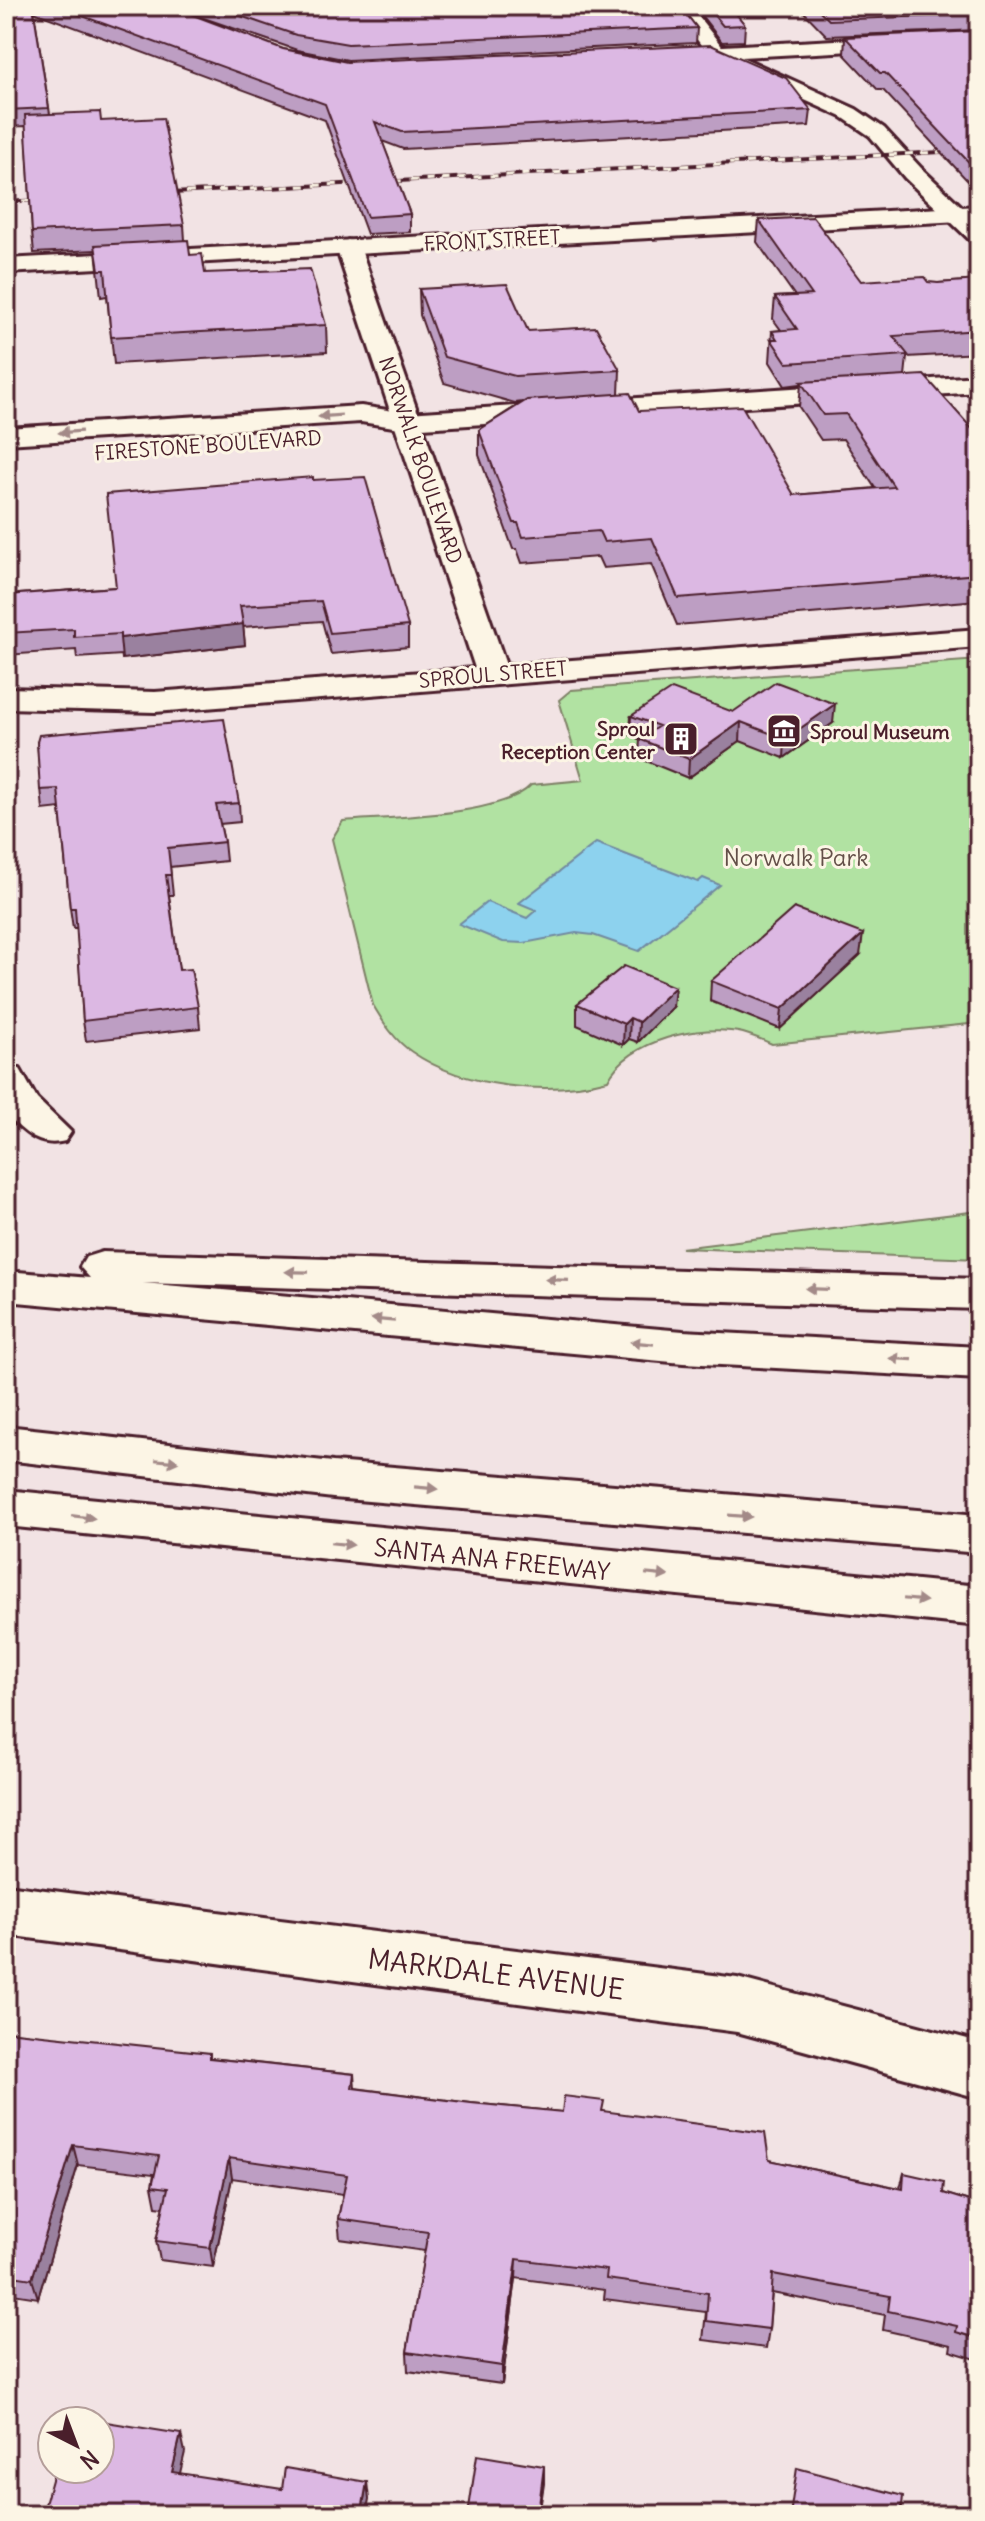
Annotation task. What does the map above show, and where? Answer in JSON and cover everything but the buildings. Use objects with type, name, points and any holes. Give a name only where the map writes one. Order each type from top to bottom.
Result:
[{"type":"main road","points":[[681,6],[717,53],[849,113],[877,132],[913,173],[969,214],[979,236]]},
{"type":"main road","points":[[647,56],[979,38]]},
{"type":"main road","name":"FRONT STREET","points":[[6,266],[969,214]]},
{"type":"main road","name":"NORWALK BOULEVARD","points":[[348,247],[493,674]]},
{"type":"main road","name":"FIRESTONE BOULEVARD","points":[[6,436],[361,414],[407,421],[979,384]]},
{"type":"main road","name":"FIRESTONE BOULEVARD","points":[[6,458],[368,435],[407,421]]},
{"type":"main road","name":"SPROUL STREET","points":[[6,698],[155,702],[979,638]]},
{"type":"main road","points":[[6,1078],[20,1106],[50,1132]]},
{"type":"main road","points":[[6,1265],[979,1294]]},
{"type":"main road","points":[[6,1286],[683,1347],[979,1363]]},
{"type":"main road","points":[[6,1443],[364,1483],[979,1534]]},
{"type":"main road","name":"SANTA ANA FREEWAY","points":[[6,1508],[979,1606]]},
{"type":"main road","name":"MARKDALE AVENUE","points":[[6,1910],[737,2005],[979,2070]]},
{"type":"green space","name":"Norwalk Park","points":[[979,660],[979,1023],[772,1044],[743,1033],[707,1030],[648,1045],[618,1066],[608,1080],[585,1085],[534,1088],[481,1081],[433,1064],[400,1042],[373,1005],[332,839],[343,821],[471,809],[517,795],[531,785],[583,780],[559,700],[571,690]]},
{"type":"green space","points":[[979,1211],[979,1259],[681,1248]]},
{"type":"water","points":[[596,843],[698,882],[703,878],[720,885],[639,951],[593,935],[576,933],[524,943],[503,942],[459,924],[487,902],[527,918],[536,910],[519,903]]},
{"type":"railway","points":[[154,194],[979,150]]},
{"type":"railway","points":[[6,202],[54,199]]},
{"type":"place","name":"Sproul Museum","points":[[784,731]]},
{"type":"place","name":"Sproul Reception Center","points":[[681,739]]}]
